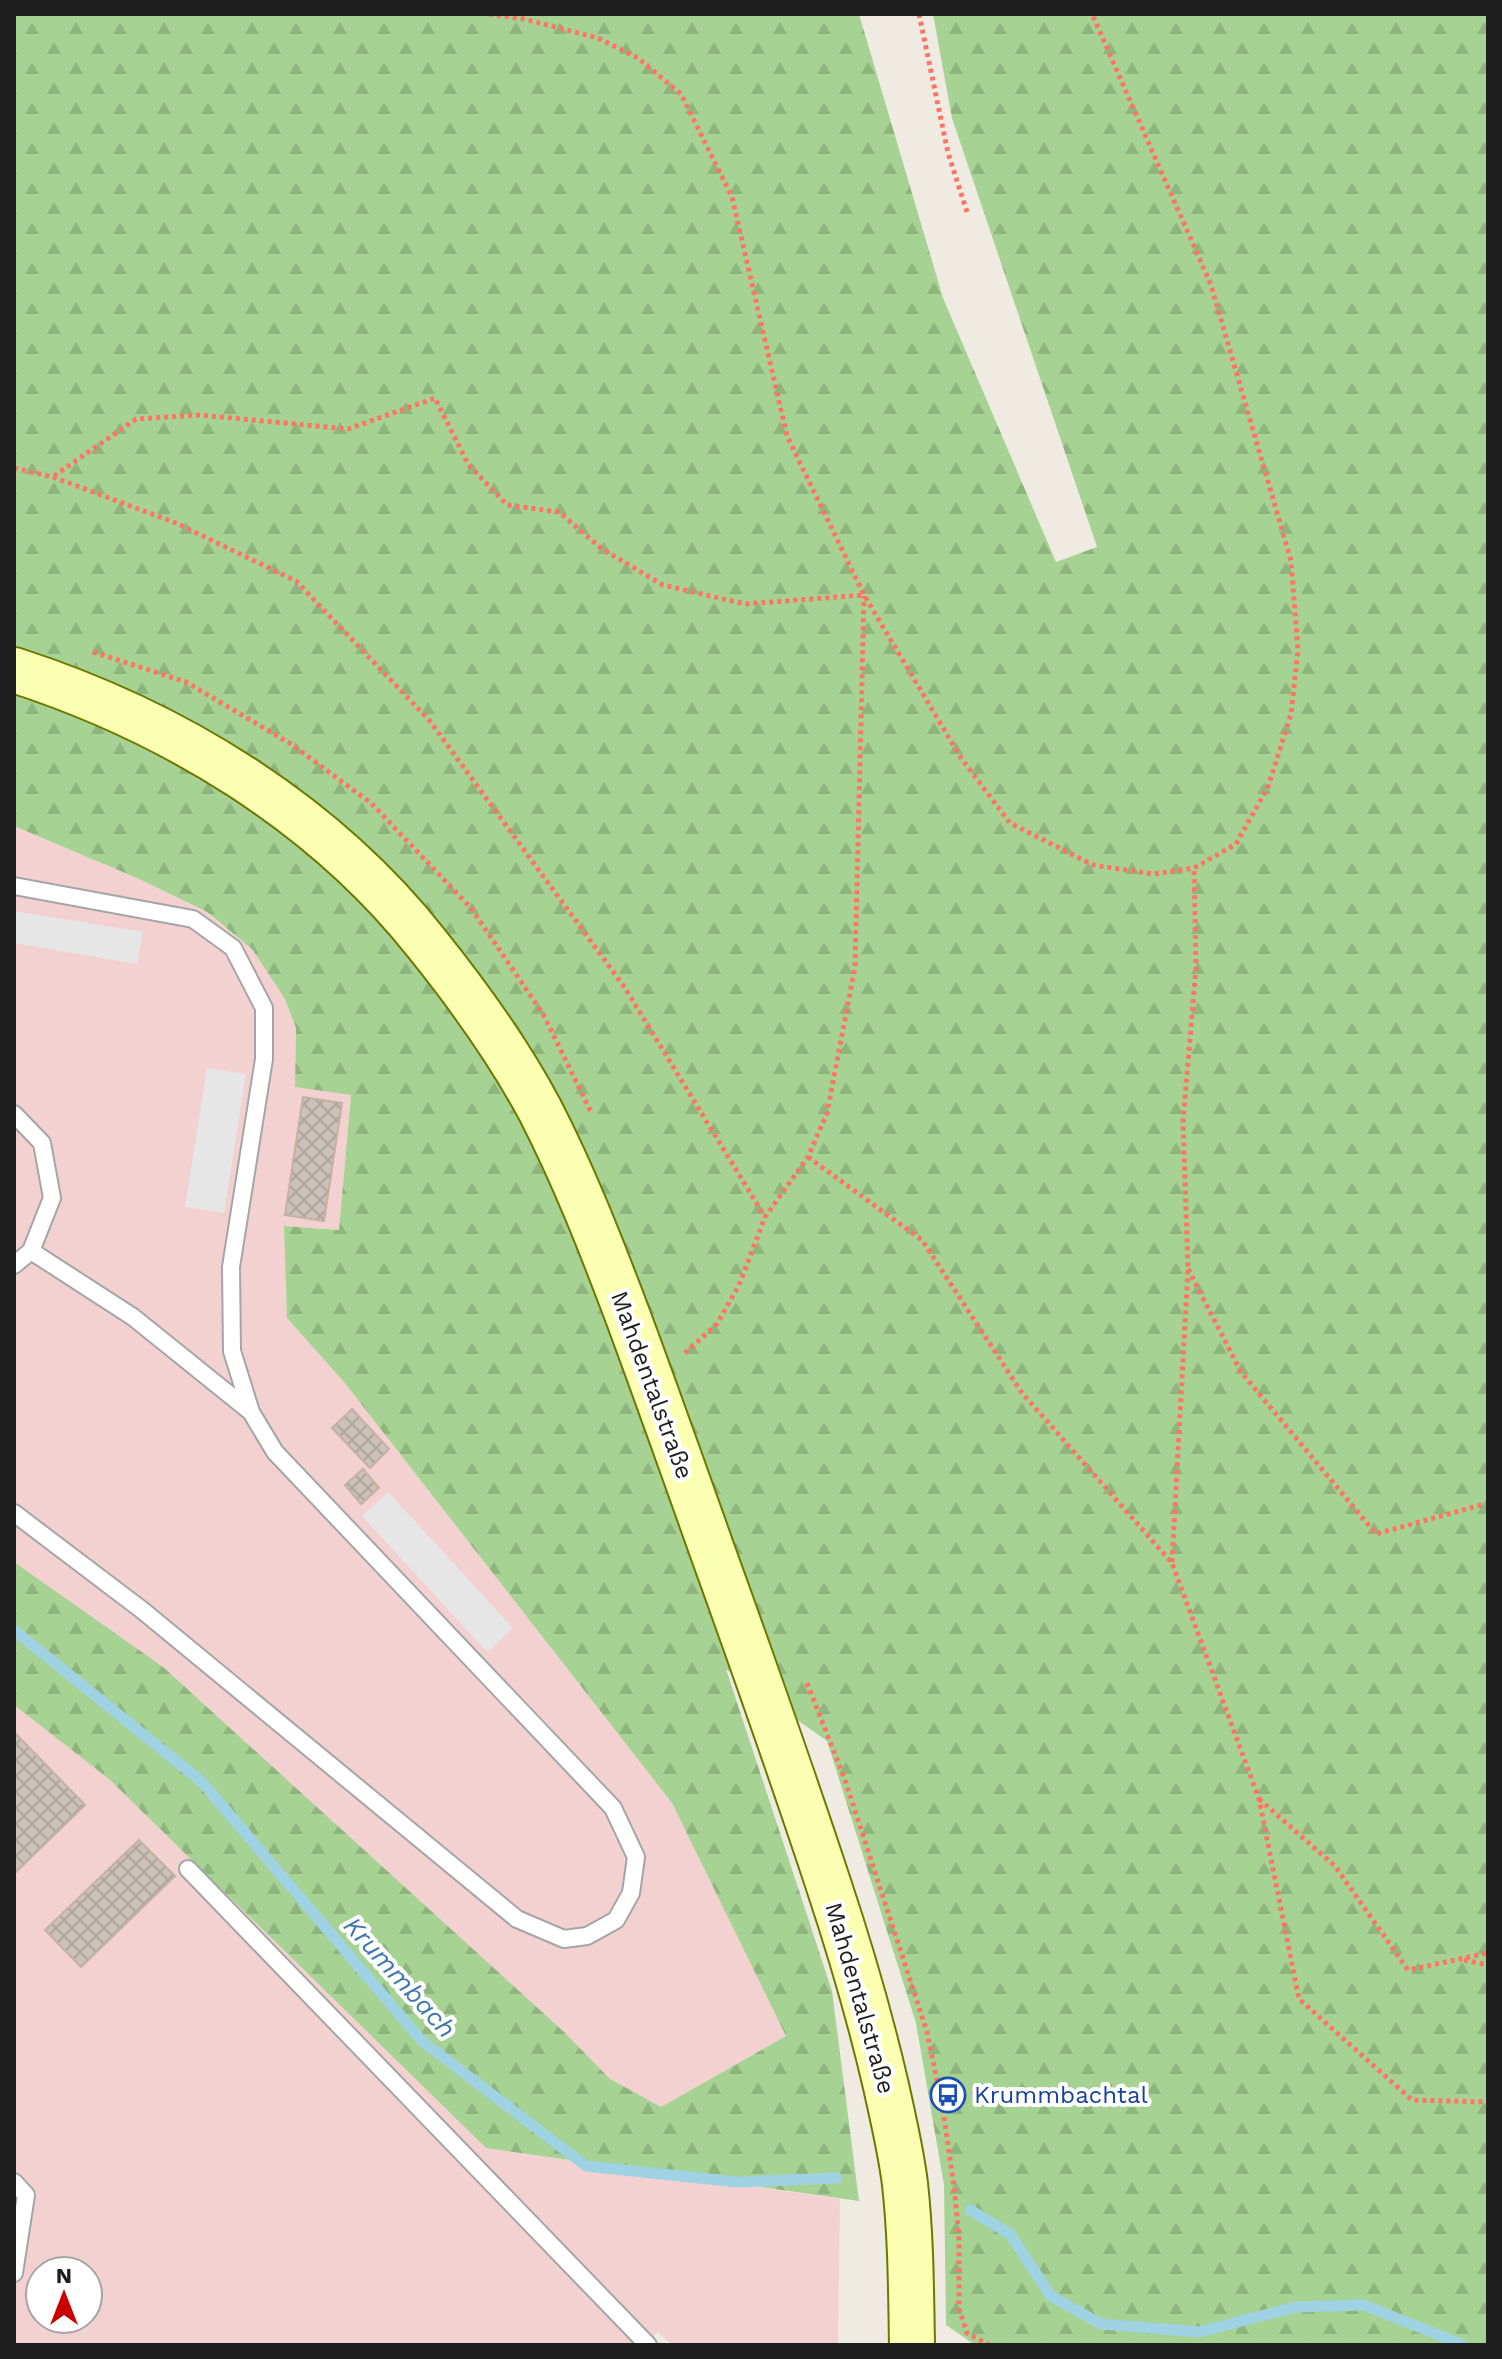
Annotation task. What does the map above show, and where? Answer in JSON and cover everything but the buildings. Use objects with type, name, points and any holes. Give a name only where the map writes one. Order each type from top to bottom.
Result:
[{"type":"main road","name":"Mahdentalstraße","points":[[14,670],[121,710],[185,743],[243,778],[334,847],[386,896],[425,941],[467,997],[538,1108],[599,1240],[648,1370],[810,1829],[861,1989],[905,2182],[912,2345]]},
{"type":"lane","points":[[14,886],[193,919],[233,948],[264,1008],[264,1059],[231,1267],[232,1351],[251,1412],[275,1452],[613,1808],[636,1857],[631,1893],[616,1920],[587,1936],[564,1939],[517,1919],[151,1617],[14,1513]]},
{"type":"lane","points":[[14,1114],[42,1143],[52,1198],[31,1251],[14,1265]]},
{"type":"lane","points":[[31,1251],[133,1317],[251,1412]]},
{"type":"lane","points":[[188,1869],[648,2345]]},
{"type":"lane","points":[[14,2182],[26,2195],[14,2273]]},
{"type":"path","points":[[489,14],[524,19],[598,38],[638,58],[681,94],[732,197],[787,436],[864,595],[961,758],[1010,823],[1093,865],[1153,874],[1194,868],[1236,844],[1268,787],[1291,714],[1298,650],[1291,561],[1211,285],[1092,14]]},
{"type":"path","points":[[919,14],[948,153],[967,212]]},
{"type":"path","points":[[53,477],[136,419],[199,415],[348,429],[435,398],[468,464],[507,505],[559,512],[602,549],[663,585],[745,604],[864,595]]},
{"type":"path","points":[[14,468],[53,477],[176,523],[296,581],[429,720],[625,988],[765,1217]]},
{"type":"path","points":[[681,1356],[717,1324],[739,1285],[765,1217],[808,1157],[827,1113],[855,967],[864,595]]},
{"type":"path","points":[[1172,1563],[1188,1269],[1183,1121],[1196,967],[1194,868]]},
{"type":"path","points":[[808,1157],[922,1240],[1022,1393],[1172,1563],[1259,1799],[1299,1999],[1412,2100],[1488,2102]]},
{"type":"path","points":[[1188,1269],[1241,1372],[1376,1534],[1488,1503]]},
{"type":"path","points":[[1259,1799],[1335,1866],[1408,1970],[1488,1953]]},
{"type":"path","points":[[1459,1959],[1488,1965]]},
{"type":"path","points":[[943,2110],[959,2236],[959,2309],[967,2333],[989,2345]]},
{"type":"shaded area","points":[[14,826],[137,878],[206,912],[252,949],[285,999],[296,1028],[295,1087],[351,1094],[339,1230],[285,1226],[287,1318],[344,1382],[672,1803],[786,2036],[661,2107],[557,2062],[14,1584]]},
{"type":"shaded area","points":[[14,911],[143,932],[137,964],[14,943]]},
{"type":"shaded area","points":[[207,1068],[246,1074],[224,1213],[185,1207]]},
{"type":"shaded area","points":[[388,1492],[513,1628],[487,1652],[362,1516]]},
{"type":"shaded area","points":[[14,1705],[109,1779],[486,2148],[840,2199],[838,2345],[672,2345],[658,2332],[645,2345],[14,2345]]},
{"type":"green space","points":[[14,14],[859,14],[943,298],[1056,562],[1097,547],[952,118],[933,14],[1488,14],[1488,2345],[975,2345],[946,2325],[944,2185],[916,2023],[827,1741],[726,1669],[832,1991],[859,2201],[486,2148],[109,1779],[14,1705],[14,1562],[163,1667],[563,2031],[610,2079],[661,2107],[786,2036],[672,1803],[344,1382],[287,1318],[284,1226],[339,1230],[351,1095],[295,1087],[296,1028],[285,999],[252,949],[207,912],[137,878],[14,826]]},
{"type":"waterway","name":"Krummbach","points":[[14,1630],[202,1782],[422,2041],[586,2166],[737,2182],[837,2178]]},
{"type":"waterway","name":"Krummbach","points":[[970,2210],[1010,2234],[1051,2296],[1101,2324],[1199,2332],[1296,2307],[1364,2305],[1463,2345]]},
{"type":"place","name":"Krummbachtal","points":[[948,2095]]}]
